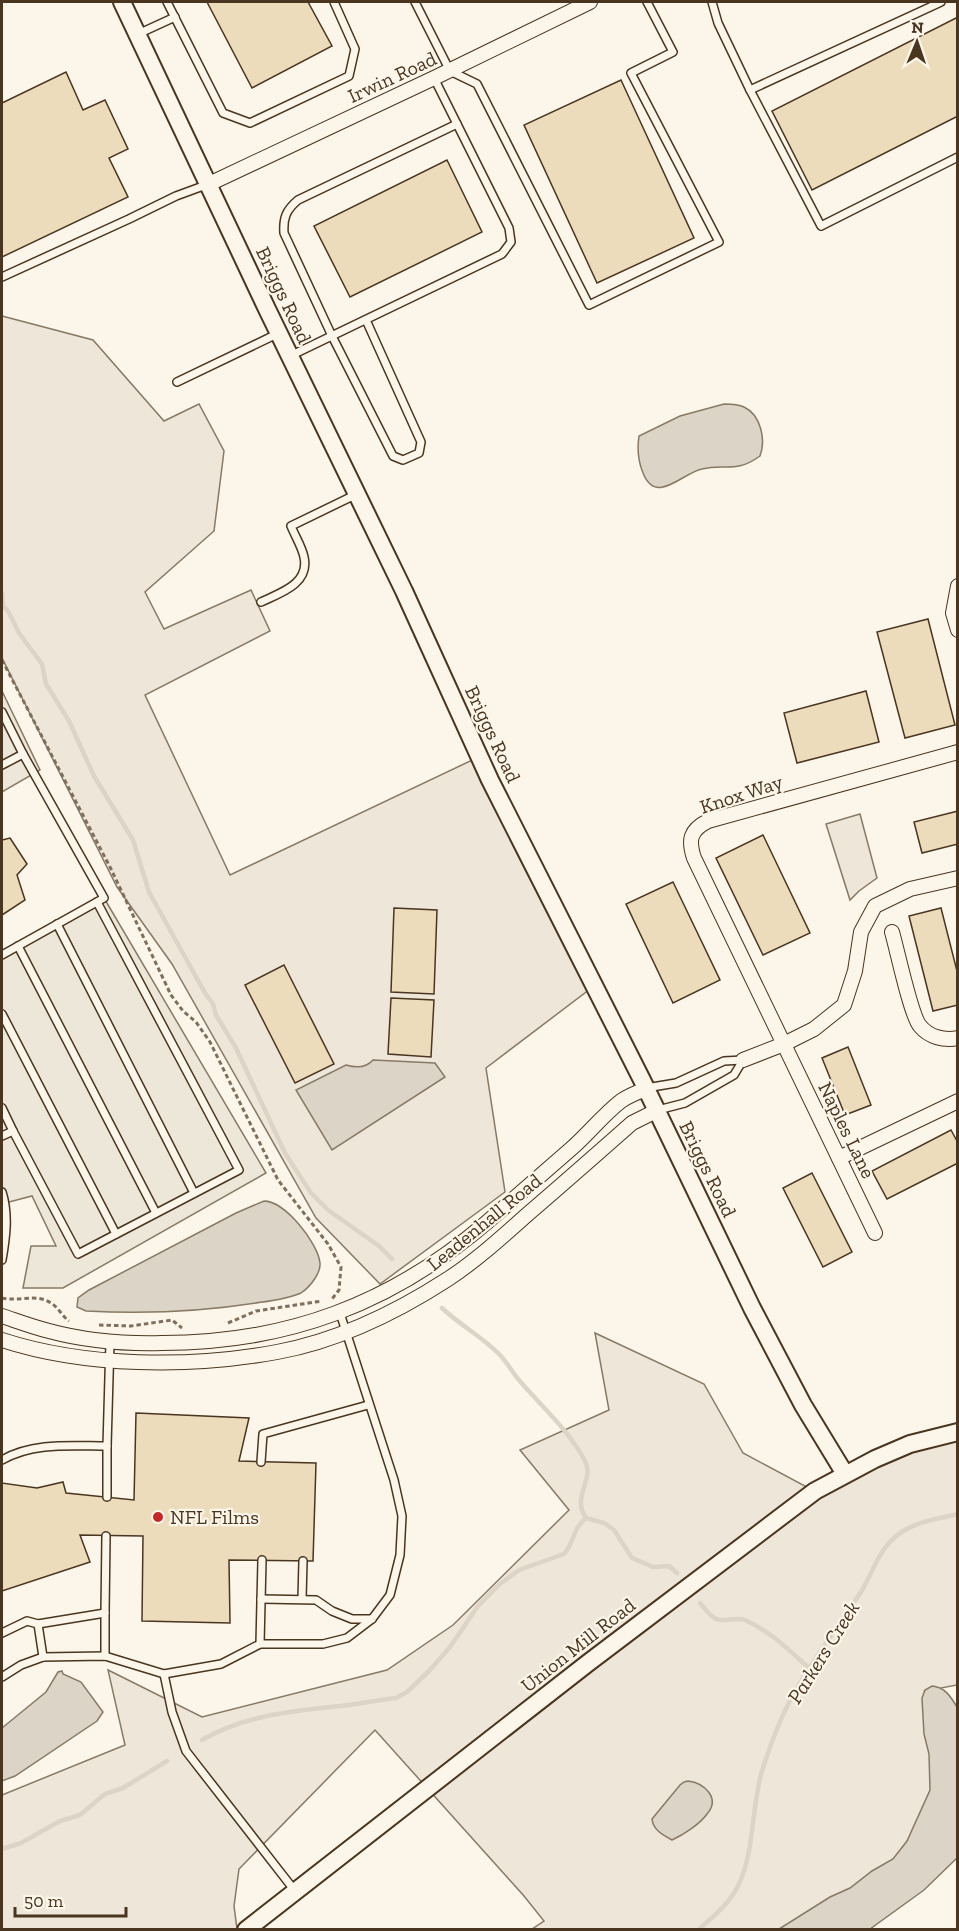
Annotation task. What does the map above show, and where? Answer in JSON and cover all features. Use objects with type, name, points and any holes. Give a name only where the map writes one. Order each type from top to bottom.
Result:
[{"type":"street","name":"Briggs Road","points":[[122,2],[404,591],[490,780],[803,1406],[845,1474]]},
{"type":"street","name":"Irwin Road","points":[[209,184],[450,71],[590,2]]},
{"type":"street","points":[[957,586],[954,613],[957,630]]},
{"type":"street","name":"Knox Way","points":[[784,1044],[694,858],[690,847],[692,834],[699,825],[708,821],[957,752]]},
{"type":"street","points":[[743,1060],[814,1029],[844,1005],[855,971],[861,932],[875,906],[910,889],[957,878]]},
{"type":"street","points":[[892,932],[919,1025],[933,1036],[949,1040],[957,1038]]},
{"type":"street","name":"Naples Lane","points":[[784,1044],[875,1233]]},
{"type":"street","name":"Leadenhall Road","points":[[2,1316],[50,1331],[110,1342],[190,1343],[243,1338],[293,1328],[340,1313],[401,1284],[438,1260],[486,1222],[623,1100],[646,1089]]},
{"type":"street","points":[[839,1158],[957,1101]]},
{"type":"street","name":"Leadenhall Road","points":[[2,1340],[61,1354],[144,1362],[225,1359],[278,1352],[345,1331],[380,1318],[470,1264],[632,1124],[656,1111]]},
{"type":"street","name":"Union Mill Road","points":[[246,1929],[814,1491],[910,1444],[957,1432]]},
{"type":"lane","points":[[167,2],[223,113],[250,123],[349,76],[355,49],[334,2]]},
{"type":"lane","points":[[415,2],[450,71],[477,84],[589,305],[719,242],[631,73],[673,52],[647,2]]},
{"type":"lane","points":[[712,2],[718,23],[750,90],[821,226],[957,157]]},
{"type":"lane","points":[[750,90],[940,2]]},
{"type":"lane","points":[[138,34],[175,16]]},
{"type":"lane","points":[[290,356],[502,254],[511,242],[509,228],[434,78]]},
{"type":"lane","points":[[366,320],[421,442],[419,453],[403,460],[393,456],[332,336],[284,233],[284,221],[288,208],[297,200],[457,124]]},
{"type":"lane","points":[[2,277],[176,195],[209,184]]},
{"type":"lane","points":[[177,382],[279,333]]},
{"type":"lane","points":[[261,602],[295,586],[303,573],[305,558],[291,526],[357,494]]},
{"type":"lane","points":[[2,713],[104,898],[2,955]]},
{"type":"lane","points":[[2,765],[23,754]]},
{"type":"lane","points":[[2,1108],[78,1254],[239,1170],[97,902]]},
{"type":"lane","points":[[57,924],[194,1193]]},
{"type":"lane","points":[[18,946],[156,1213]]},
{"type":"lane","points":[[2,1014],[116,1234]]},
{"type":"lane","points":[[646,1089],[676,1083],[724,1061],[743,1060]]},
{"type":"lane","points":[[656,1111],[685,1103],[724,1081],[734,1075],[743,1060]]},
{"type":"lane","points":[[2,1136],[13,1131]]},
{"type":"lane","points":[[2,1192],[7,1221],[2,1260]]},
{"type":"lane","points":[[2,1677],[21,1665],[43,1657],[105,1656],[164,1674],[221,1664],[260,1644],[323,1644],[347,1638],[372,1619],[390,1595],[400,1556],[402,1516],[394,1480],[340,1313]]},
{"type":"lane","points":[[106,1497],[110,1342]]},
{"type":"lane","points":[[261,1462],[263,1434],[368,1405]]},
{"type":"lane","points":[[2,1461],[14,1454],[52,1446],[107,1446]]},
{"type":"lane","points":[[105,1656],[106,1536]]},
{"type":"lane","points":[[260,1644],[262,1560]]},
{"type":"lane","points":[[302,1599],[303,1561]]},
{"type":"lane","points":[[261,1599],[316,1600],[332,1611],[352,1619],[372,1619]]},
{"type":"lane","points":[[2,1633],[27,1622],[38,1624],[105,1613]]},
{"type":"lane","points":[[38,1624],[43,1657]]},
{"type":"lane","points":[[164,1674],[172,1712],[186,1751],[295,1891]]},
{"type":"path","points":[[2,660],[110,867],[171,995],[183,1011],[196,1022],[210,1042],[278,1180],[328,1244],[341,1267],[339,1290],[331,1300],[300,1306],[276,1306],[219,1324]]},
{"type":"path","points":[[2,1298],[8,1300],[30,1298],[50,1302],[67,1320],[78,1322]]},
{"type":"path","points":[[89,1324],[131,1326],[172,1320],[182,1328],[192,1327]]},
{"type":"shaded area","points":[[2,316],[93,340],[164,421],[199,404],[224,451],[214,531],[145,592],[164,629],[251,590],[270,631],[145,695],[230,875],[485,754],[594,986],[486,1068],[505,1192],[380,1284],[316,1218],[172,964],[117,887],[2,658]]},
{"type":"shaded area","points":[[724,404],[742,406],[755,416],[762,436],[760,456],[744,465],[702,469],[662,487],[655,487],[648,482],[639,459],[639,436],[680,416]]},
{"type":"shaded area","points":[[2,691],[40,770],[2,792]]},
{"type":"shaded area","points":[[860,814],[877,878],[850,900],[826,824]]},
{"type":"shaded area","points":[[104,898],[266,1173],[63,1288],[23,1288],[31,1246],[56,1246],[32,1196],[5,1203],[2,1260],[2,955]]},
{"type":"shaded area","points":[[373,1060],[435,1063],[445,1077],[332,1150],[296,1090],[346,1065],[361,1067]]},
{"type":"shaded area","points":[[264,1201],[281,1208],[299,1224],[318,1255],[319,1271],[311,1284],[301,1293],[273,1301],[192,1310],[107,1312],[86,1311],[77,1307],[78,1298],[89,1290],[236,1213]]},
{"type":"shaded area","points":[[595,1333],[704,1384],[743,1453],[814,1491],[845,1474],[957,1436],[957,1685],[925,1691],[957,1710],[957,1843],[856,1929],[532,1929],[544,1921],[375,1730],[239,1869],[234,1906],[237,1929],[2,1930],[2,1795],[125,1745],[108,1670],[202,1717],[387,1670],[453,1625],[569,1510],[520,1450],[609,1410]]},
{"type":"shaded area","points":[[62,1671],[63,1674],[81,1682],[103,1712],[97,1721],[15,1776],[2,1781],[2,1728],[46,1692],[58,1672]]},
{"type":"shaded area","points":[[932,1686],[944,1690],[957,1707],[957,1858],[924,1890],[870,1929],[779,1929],[830,1897],[850,1888],[893,1859],[907,1841],[930,1790],[929,1754],[924,1734],[922,1698],[925,1690]]},
{"type":"shaded area","points":[[688,1781],[700,1785],[709,1792],[711,1808],[696,1825],[672,1840],[656,1829],[652,1819],[680,1785]]},
{"type":"building","points":[[207,2],[308,2],[332,46],[252,88]]},
{"type":"building","points":[[958,17],[958,116],[812,190],[772,111]]},
{"type":"building","points":[[66,72],[83,110],[105,100],[128,149],[109,158],[128,197],[2,257],[2,103]]},
{"type":"building","points":[[621,80],[694,238],[597,283],[524,125]]},
{"type":"building","points":[[447,160],[482,232],[350,297],[314,226]]},
{"type":"building","points":[[928,619],[955,725],[905,738],[877,632]]},
{"type":"building","points":[[866,691],[879,742],[797,763],[784,713]]},
{"type":"building","points":[[958,811],[958,844],[922,853],[914,822]]},
{"type":"building","points":[[763,835],[810,933],[763,955],[716,858]]},
{"type":"building","points":[[10,838],[27,864],[17,875],[25,900],[2,915],[2,840]]},
{"type":"building","points":[[673,882],[720,980],[673,1003],[626,904]]},
{"type":"building","points":[[394,908],[437,910],[434,994],[391,992]]},
{"type":"building","points":[[941,908],[958,975],[958,1005],[933,1011],[909,916]]},
{"type":"building","points":[[284,965],[334,1064],[295,1083],[245,985]]},
{"type":"building","points":[[391,998],[434,1000],[431,1057],[388,1054]]},
{"type":"building","points":[[848,1047],[871,1105],[845,1115],[822,1058]]},
{"type":"building","points":[[951,1130],[958,1143],[958,1163],[887,1199],[872,1171]]},
{"type":"building","points":[[812,1173],[852,1252],[823,1267],[783,1188]]},
{"type":"building","name":"NFL Films","points":[[136,1413],[249,1418],[239,1461],[316,1463],[313,1561],[229,1560],[230,1623],[142,1621],[143,1536],[80,1535],[90,1562],[2,1591],[2,1483],[37,1488],[63,1482],[66,1493],[134,1500]]},
{"type":"waterway","points":[[2,593],[3,606],[42,664],[46,684],[69,721],[94,776],[133,840],[149,892],[236,1048],[285,1153],[311,1193],[328,1210],[379,1246],[392,1259]]},
{"type":"waterway","points":[[442,1308],[505,1360],[578,1450],[587,1468],[581,1503],[586,1518],[604,1523],[614,1530],[632,1558],[653,1567],[669,1566],[677,1573]]},
{"type":"waterway","name":"Parkers Creek","points":[[698,1930],[715,1915],[738,1886],[750,1844],[762,1771],[784,1713],[809,1669],[861,1592],[879,1556],[894,1538],[908,1528],[958,1514]]},
{"type":"waterway","points":[[202,1740],[252,1720],[287,1712],[396,1698],[407,1692],[450,1647],[478,1606],[500,1584],[519,1570],[564,1554],[586,1518]]},
{"type":"waterway","points":[[700,1603],[716,1619],[741,1619],[763,1630],[810,1669]]},
{"type":"waterway","points":[[2,1849],[21,1843],[60,1821],[80,1815],[105,1794],[123,1788],[167,1761]]},
{"type":"place","name":"NFL Films","points":[[158,1517]]}]
